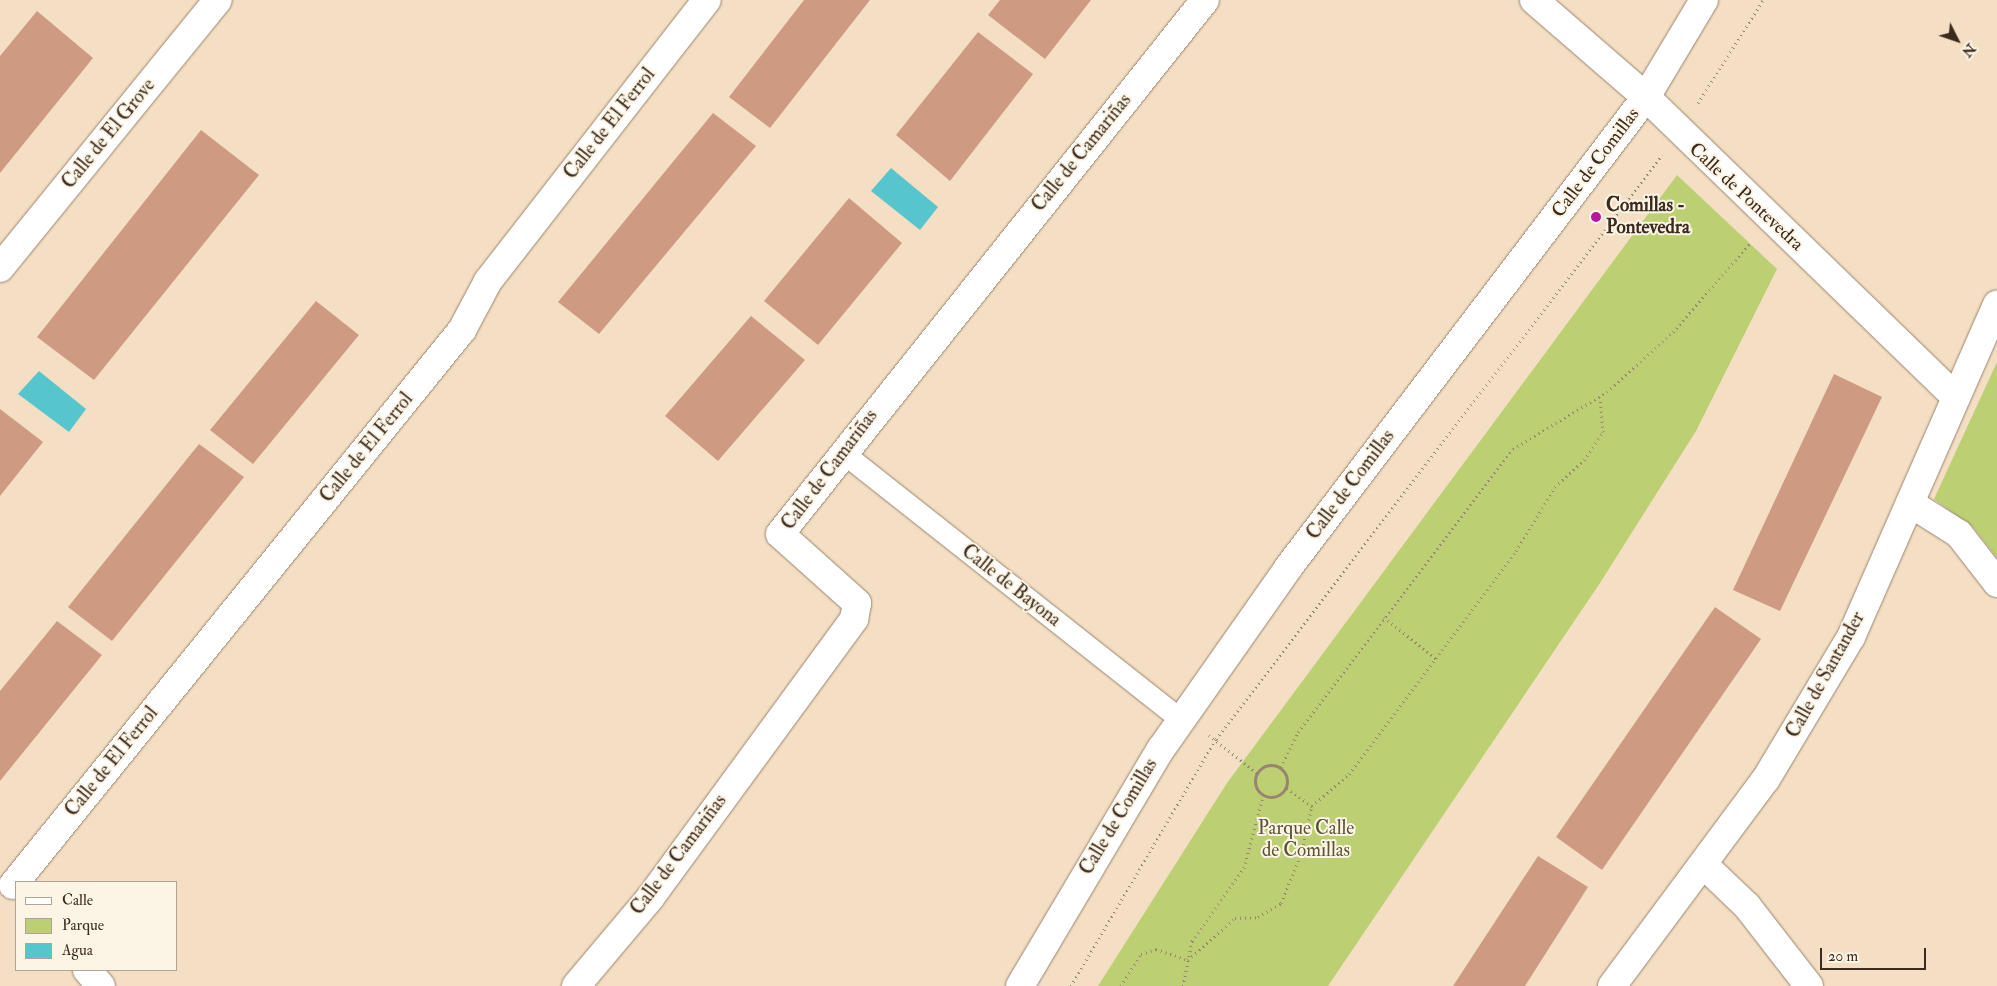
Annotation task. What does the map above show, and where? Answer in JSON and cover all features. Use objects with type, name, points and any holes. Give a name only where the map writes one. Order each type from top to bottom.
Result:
[{"type":"street","name":"Calle de El Grove","points":[[0,268],[218,0]]},
{"type":"street","name":"Calle de El Ferrol","points":[[10,881],[462,330],[488,281],[707,0]]},
{"type":"street","name":"Calle de Camariñas","points":[[576,986],[650,898],[854,619],[857,603],[780,534],[842,452],[1205,0]]},
{"type":"street","name":"Calle de Pontevedra","points":[[1534,0],[1646,97],[1679,133],[1956,397]]},
{"type":"street","name":"Calle de Comillas","points":[[1020,986],[1064,907],[1181,720],[1288,568],[1646,97],[1704,0]]},
{"type":"street","name":"Calle de Santander","points":[[1612,986],[1766,779],[1851,637],[1956,397],[1995,316]]},
{"type":"street","name":"Calle de Bayona","points":[[842,452],[1181,720]]},
{"type":"street","points":[[1910,503],[1959,534],[1997,583]]},
{"type":"street","points":[[1703,864],[1747,906],[1809,986]]},
{"type":"street","points":[[88,971],[101,986]]},
{"type":"path","points":[[1071,986],[1216,738],[1679,133],[1763,0]]},
{"type":"path","points":[[1281,767],[1298,732],[1513,449],[1600,397],[1673,332],[1770,220]]},
{"type":"path","points":[[1188,960],[1235,918],[1258,917],[1281,903],[1301,854],[1312,806],[1349,774],[1516,551],[1555,487],[1584,460],[1603,432],[1600,397]]},
{"type":"path","points":[[1384,617],[1436,659]]},
{"type":"path","points":[[1181,720],[1216,738],[1257,773]]},
{"type":"path","points":[[1267,765],[1281,767],[1287,776],[1287,788],[1278,797],[1263,796],[1255,785],[1257,773],[1267,765]]},
{"type":"path","points":[[1287,788],[1312,806]]},
{"type":"path","points":[[1183,986],[1192,941],[1244,868],[1263,796]]},
{"type":"path","points":[[1121,986],[1141,954],[1156,949],[1188,960]]},
{"type":"green space","name":"Parque Calle de Comillas","points":[[1677,175],[1777,269],[1696,431],[1600,583],[1328,986],[1098,986],[1227,783]]},
{"type":"green space","points":[[1997,362],[1997,558],[1974,528],[1934,499]]},
{"type":"water","points":[[891,168],[938,207],[920,230],[871,191]]},
{"type":"water","points":[[39,371],[86,409],[69,432],[18,394]]},
{"type":"building","points":[[804,0],[870,0],[770,128],[729,97]]},
{"type":"building","points":[[1000,0],[1091,0],[1045,59],[988,15]]},
{"type":"building","points":[[37,11],[93,58],[0,173],[0,56]]},
{"type":"building","points":[[978,32],[1033,74],[950,181],[896,135]]},
{"type":"building","points":[[713,113],[756,146],[599,334],[558,302]]},
{"type":"building","points":[[201,130],[259,175],[94,380],[37,337]]},
{"type":"building","points":[[849,198],[902,243],[818,345],[764,301]]},
{"type":"building","points":[[316,301],[359,335],[253,464],[210,430]]},
{"type":"building","points":[[751,316],[805,360],[718,461],[665,416]]},
{"type":"building","points":[[1834,374],[1882,397],[1780,611],[1733,590]]},
{"type":"building","points":[[0,409],[43,442],[0,496]]},
{"type":"building","points":[[199,444],[244,477],[112,641],[68,607]]},
{"type":"building","points":[[1715,607],[1761,639],[1602,870],[1556,837]]},
{"type":"building","points":[[57,621],[102,655],[0,781],[0,691]]},
{"type":"building","points":[[1538,856],[1588,887],[1525,986],[1453,986]]},
{"type":"place","name":"Comillas - Pontevedra","points":[[1596,217]]}]
